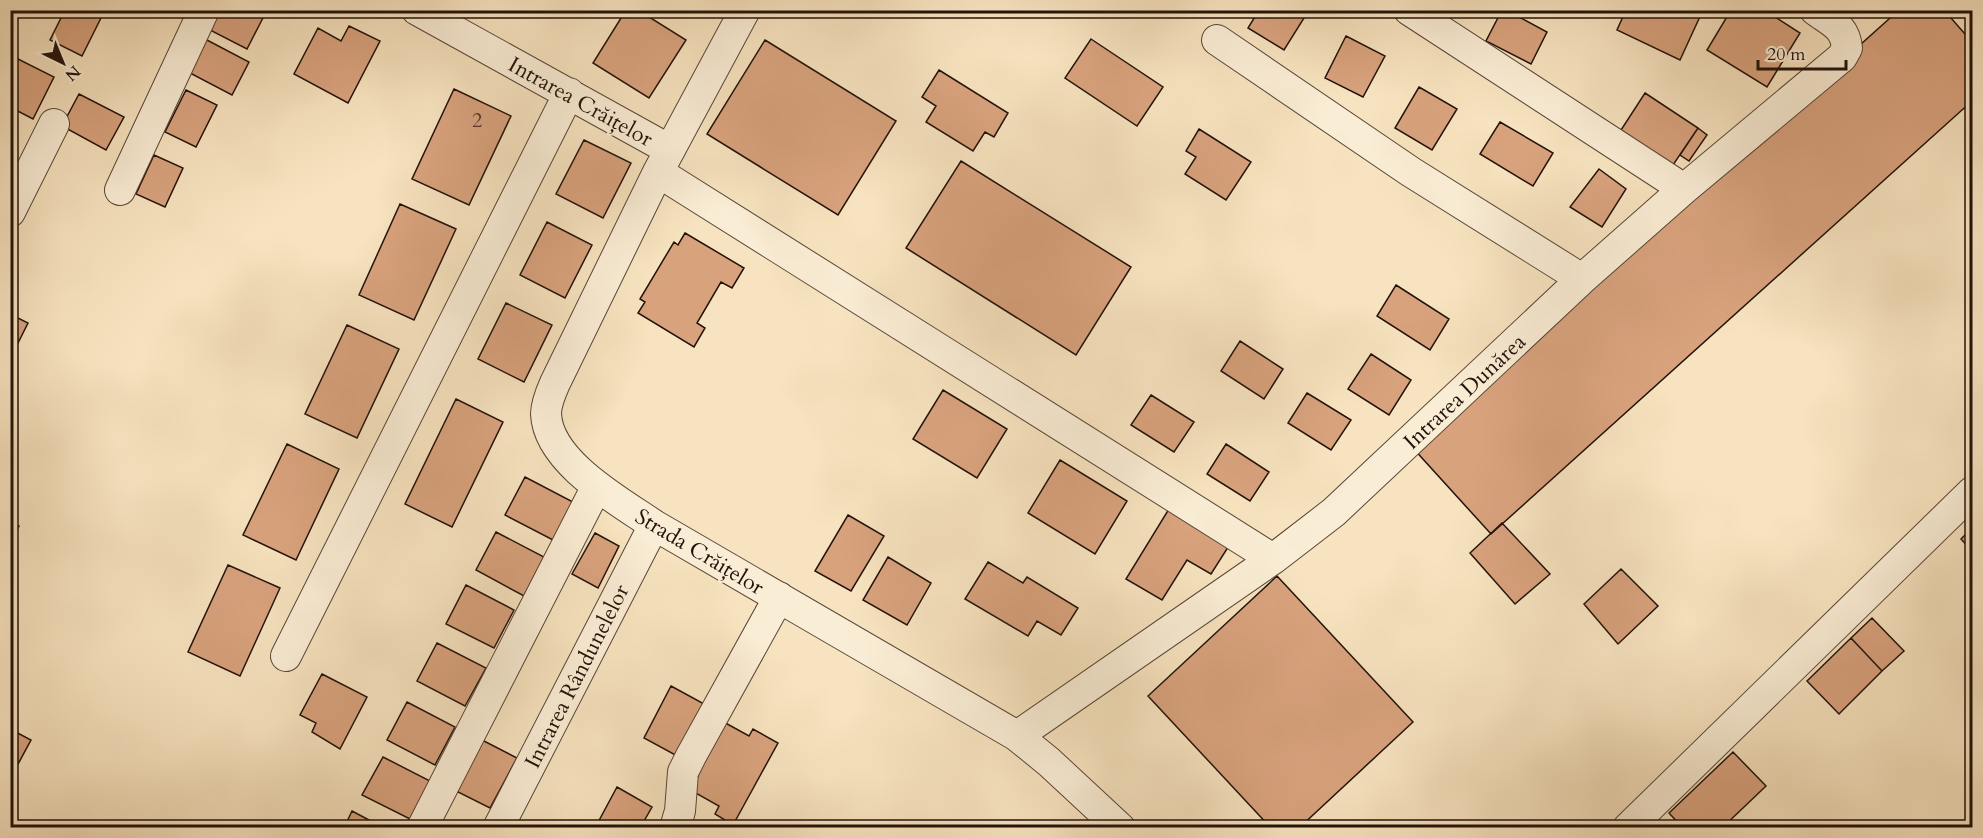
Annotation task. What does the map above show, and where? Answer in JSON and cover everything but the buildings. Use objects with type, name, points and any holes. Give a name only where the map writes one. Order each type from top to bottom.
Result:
[{"type":"street","points":[[120,190],[204,10]]},
{"type":"street","name":"Intrarea Crăițelor","points":[[417,10],[569,93],[664,161],[745,10]]},
{"type":"street","points":[[1409,10],[1684,189]]},
{"type":"street","name":"Intrarea Dunărea","points":[[1017,736],[1273,559],[1334,513],[1582,279],[1684,189],[1842,57],[1847,48],[1846,37],[1837,25],[1816,11]]},
{"type":"street","points":[[1217,40],[1411,172],[1582,279]]},
{"type":"street","points":[[286,656],[569,93]]},
{"type":"street","points":[[10,212],[54,124]]},
{"type":"street","points":[[664,161],[1273,559]]},
{"type":"street","name":"Strada Crăițelor","points":[[664,161],[555,383],[546,414],[553,440],[567,459],[597,486],[654,525],[1017,736],[1049,762],[1106,822]]},
{"type":"street","points":[[422,828],[597,486]]},
{"type":"street","points":[[1628,828],[1972,492]]},
{"type":"street","name":"Intrarea Rândunelelor","points":[[498,828],[654,525]]},
{"type":"street","points":[[675,828],[680,811],[683,772],[779,597]]}]
